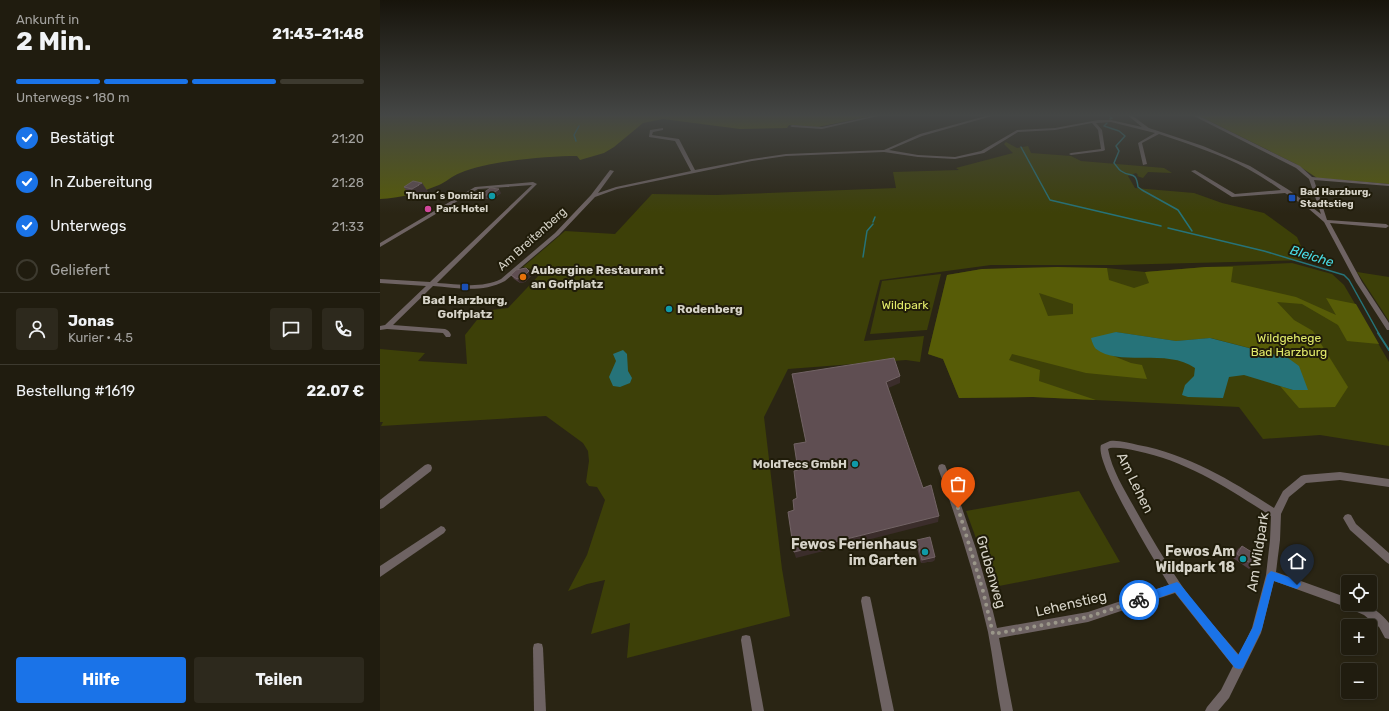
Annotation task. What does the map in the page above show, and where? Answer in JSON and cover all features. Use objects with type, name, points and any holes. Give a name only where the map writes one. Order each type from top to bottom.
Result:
[{"type":"street","points":[[681,147],[694,172]]},
{"type":"street","points":[[884,151],[893,147]]},
{"type":"street","name":"Am Breitenberg","points":[[593,196],[616,188],[786,155],[884,151],[918,156],[955,158],[982,152],[990,147]]},
{"type":"street","points":[[1071,154],[1103,150],[1103,147]]},
{"type":"street","points":[[1141,147],[1145,164]]},
{"type":"street","name":"Am Breitenberg","points":[[1201,147],[1248,167],[1287,191],[1326,221]]},
{"type":"street","points":[[1259,147],[1293,164],[1311,178],[1389,185]]},
{"type":"street","name":"Am Breitenberg","points":[[380,280],[478,287],[495,284],[503,280],[557,234],[593,196],[612,171]]},
{"type":"street","points":[[1193,171],[1234,196],[1287,191]]},
{"type":"street","points":[[1311,178],[1326,221],[1359,282],[1389,328]]},
{"type":"street","points":[[380,245],[477,188],[535,184],[432,283],[383,327]]},
{"type":"street","points":[[1326,221],[1386,226]]},
{"type":"street","points":[[383,327],[445,331],[448,335]]},
{"type":"street","name":"Am Lehen","points":[[1239,664],[1177,587],[1144,534],[1115,480],[1105,454],[1104,447],[1113,444],[1135,447],[1181,461],[1228,485],[1276,514]]},
{"type":"street","points":[[380,505],[428,468]]},
{"type":"street","name":"Grubenweg","points":[[942,468],[958,508],[983,591],[993,634],[1007,711]]},
{"type":"street","name":"Am Wildpark","points":[[1210,711],[1225,694],[1257,629],[1271,575],[1276,514],[1286,494],[1304,479],[1340,476],[1389,483]]},
{"type":"street","points":[[1348,518],[1354,527],[1389,559]]},
{"type":"street","points":[[380,572],[441,530]]},
{"type":"street","points":[[1271,575],[1341,601]]},
{"type":"street","name":"Lehenstieg","points":[[993,634],[1088,617],[1177,587]]},
{"type":"street","points":[[866,601],[888,711]]},
{"type":"street","points":[[1369,611],[1386,626],[1389,634]]},
{"type":"street","points":[[746,640],[758,711]]},
{"type":"street","points":[[538,648],[540,711]]},
{"type":"green space","points":[[380,147],[614,147],[604,153],[580,160],[577,156],[550,157],[486,165],[460,173],[442,184],[410,195],[380,199]]},
{"type":"green space","points":[[1007,147],[1029,147],[1031,153],[1071,156],[1081,161],[1164,168],[1172,173],[1148,172],[1143,178],[1137,176],[1138,175],[1136,173],[1128,176],[1135,188],[1194,193],[1222,203],[1264,213],[1297,237],[1307,260],[1113,265],[991,265],[880,280],[864,341],[924,336],[920,362],[906,360],[788,369],[764,417],[782,569],[790,616],[627,658],[630,623],[591,634],[605,580],[587,584],[568,591],[587,555],[605,500],[597,487],[589,486],[586,482],[589,461],[588,451],[583,443],[546,416],[381,426],[383,422],[380,422],[380,349],[425,353],[418,361],[467,364],[465,335],[484,311],[508,308],[542,272],[523,267],[565,231],[615,234],[652,194],[716,195],[896,188],[893,172],[959,170],[956,168],[1013,153]]},
{"type":"green space","points":[[1262,147],[1389,147],[1389,184],[1317,178],[1296,164]]},
{"type":"green space","name":"Wildgehege Bad Harzburg","points":[[1292,263],[1332,274],[1344,285],[1389,362],[1389,446],[1320,435],[1263,439],[1239,407],[1033,397],[959,398],[943,359],[928,354],[947,275],[982,269],[1107,268],[1145,272],[1206,267]]},
{"type":"green space","points":[[1057,267],[1107,268],[1109,280],[1134,288],[1149,283],[1145,272],[1206,267],[1233,267],[1231,282],[1296,297],[1336,315],[1326,298],[1356,304],[1379,344],[1347,341],[1338,325],[1302,304],[1277,302],[1294,320],[1313,331],[1348,387],[1335,407],[1299,408],[1280,386],[1293,390],[1307,390],[1304,381],[1288,358],[1211,338],[1176,341],[1116,332],[1096,349],[1131,363],[1142,365],[1147,379],[1086,373],[1012,354],[1009,360],[1040,370],[1039,381],[1096,400],[1033,397],[959,398],[943,359],[928,354],[947,275],[982,269]],"holes":[[[1039,293],[1073,304],[1073,314],[1048,316]]]},
{"type":"green space","points":[[1357,272],[1389,277],[1389,321]]},
{"type":"green space","name":"Wildpark","points":[[941,274],[927,330],[870,334],[882,281]]},
{"type":"green space","points":[[1079,491],[1120,562],[994,587],[966,511]]},
{"type":"water","points":[[1116,332],[1176,341],[1210,338],[1288,358],[1299,366],[1308,390],[1293,390],[1244,375],[1229,377],[1223,398],[1188,397],[1182,395],[1185,385],[1194,376],[1195,368],[1184,362],[1171,359],[1117,357],[1106,354],[1095,348],[1091,338]]},
{"type":"water","points":[[623,350],[627,354],[628,371],[632,378],[630,383],[620,387],[613,386],[609,377],[616,361],[613,354]]},
{"type":"building","points":[[413,181],[422,183],[412,189],[404,187]]},
{"type":"building","points":[[490,188],[499,189],[491,195],[481,195]]},
{"type":"building","points":[[526,268],[529,271],[522,278],[517,279],[511,275],[516,270]]},
{"type":"building","name":"MoldTecs GmbH","points":[[894,358],[900,376],[886,382],[923,488],[931,485],[939,516],[794,552],[788,512],[794,510],[793,500],[797,498],[794,471],[798,470],[794,444],[806,442],[792,374]]},
{"type":"building","name":"Fewos Ferienhaus im Garten","points":[[930,537],[935,557],[922,560],[917,540]]},
{"type":"building","points":[[1242,546],[1258,556],[1253,565],[1237,554]]},
{"type":"waterway","points":[[1021,147],[1050,200],[1161,226]]},
{"type":"waterway","name":"Bleiche","points":[[1117,147],[1119,151],[1114,163],[1118,168],[1121,171],[1134,176],[1138,187],[1142,190],[1178,210],[1192,231]]},
{"type":"waterway","points":[[873,222],[875,217]]},
{"type":"waterway","points":[[863,257],[867,231],[873,224]]},
{"type":"waterway","name":"Bleiche","points":[[1168,228],[1264,251],[1344,275],[1349,280],[1379,334]]},
{"type":"waterway","name":"Bleiche","points":[[1378,333],[1389,350]]},
{"type":"way so far","points":[[958,508],[983,591],[993,634],[1088,617],[1139,600]]},
{"type":"place","name":"Thrun´s Domizil","points":[[492,196]]},
{"type":"place","name":"Bad Harzburg, Stadtstieg","points":[[1292,198]]},
{"type":"place","name":"Park Hotel","points":[[428,209]]},
{"type":"place","name":"Aubergine Restaurant an Golfplatz","points":[[523,277]]},
{"type":"place","name":"Bad Harzburg, Golfplatz","points":[[465,287]]},
{"type":"place","name":"Rodenberg","points":[[669,309]]},
{"type":"place","name":"MoldTecs GmbH","points":[[855,464]]},
{"type":"place","name":"Fewos Ferienhaus im Garten","points":[[925,552]]},
{"type":"place","name":"Fewos Am Wildpark 18","points":[[1243,559]]},
{"type":"route","points":[[1139,600],[1177,587],[1239,664],[1257,629],[1271,575],[1297,585]]}]
